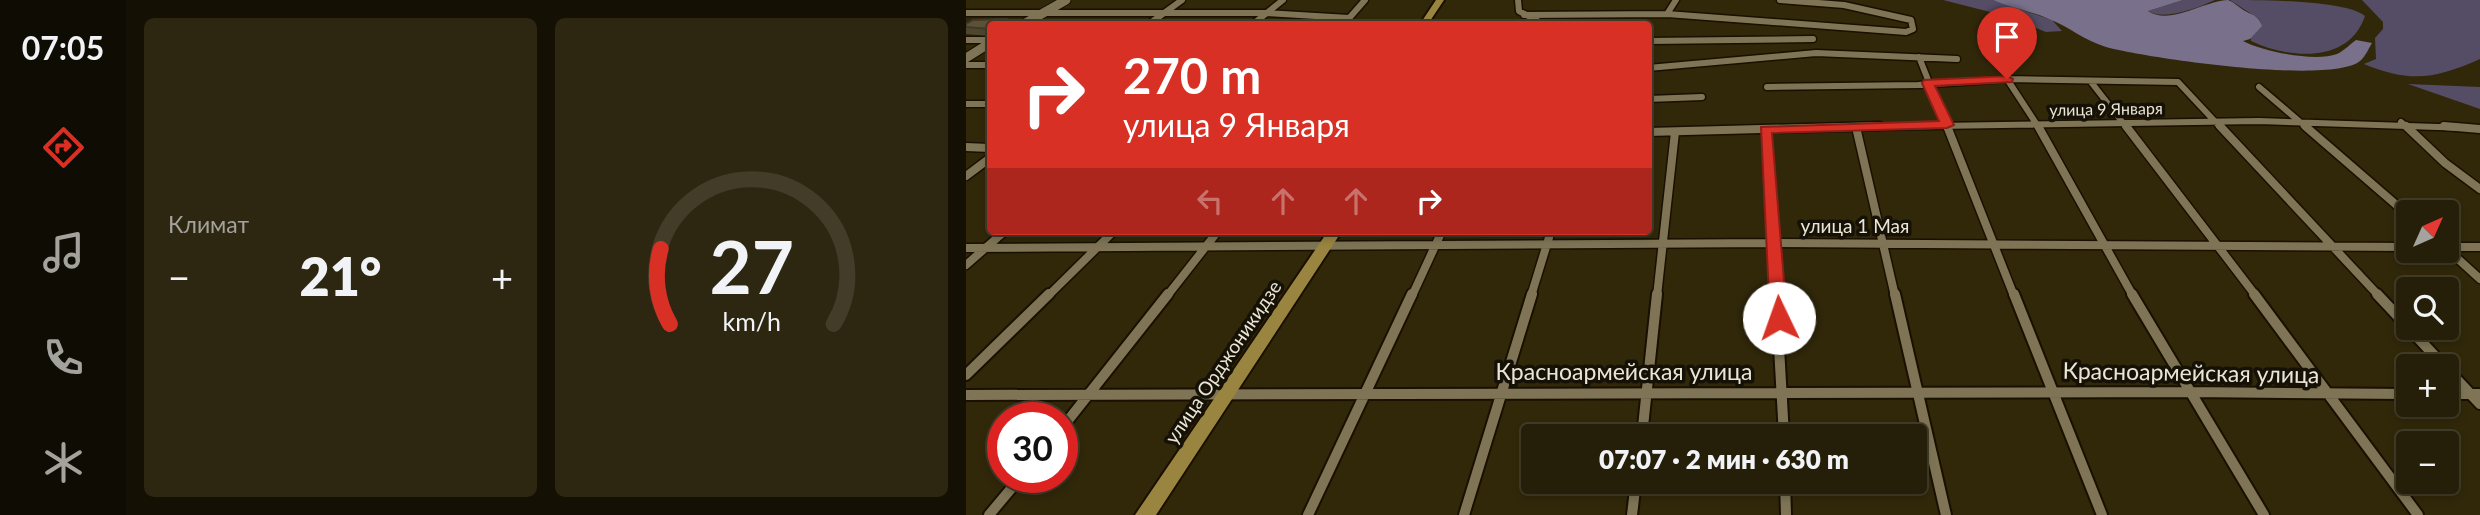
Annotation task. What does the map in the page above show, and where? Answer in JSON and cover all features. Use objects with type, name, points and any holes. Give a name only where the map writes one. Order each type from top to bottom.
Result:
[{"type":"main road","points":[[1426,21],[1440,0]]},
{"type":"main road","name":"улица Орджоникидзе","points":[[1145,515],[1332,235]]},
{"type":"street","points":[[1029,21],[1066,0]]},
{"type":"street","points":[[1153,21],[1182,0]]},
{"type":"street","points":[[1257,21],[1283,0]]},
{"type":"street","points":[[1346,21],[1365,0]]},
{"type":"street","points":[[1518,0],[1518,11],[1537,21]]},
{"type":"street","points":[[1667,14],[1676,0]]},
{"type":"street","points":[[1524,15],[1667,14],[1906,32],[1913,30],[1911,20],[1844,5],[1780,0]]},
{"type":"street","points":[[966,13],[1266,13],[1349,18]]},
{"type":"street","points":[[1812,25],[1816,53]]},
{"type":"street","points":[[1652,41],[1813,39]]},
{"type":"street","points":[[966,40],[987,42]]},
{"type":"street","points":[[966,58],[987,44]]},
{"type":"street","points":[[1652,68],[1816,53],[1957,60]]},
{"type":"street","points":[[1919,57],[2102,515]]},
{"type":"street","points":[[966,65],[987,65]]},
{"type":"street","points":[[2007,79],[2036,123],[2103,244],[2264,515]]},
{"type":"street","points":[[1767,87],[1917,85],[2007,79],[2178,82],[2396,314]]},
{"type":"street","points":[[2091,82],[2219,246],[2417,515]]},
{"type":"street","points":[[2259,87],[2396,205]]},
{"type":"street","points":[[1652,99],[1702,97]]},
{"type":"street","points":[[968,105],[987,104]]},
{"type":"street","name":"улица 9 Января","points":[[1652,132],[2298,120],[2401,122],[2480,129]]},
{"type":"street","points":[[2401,122],[2445,163],[2480,189]]},
{"type":"street","points":[[1856,127],[1946,515]]},
{"type":"street","points":[[1766,129],[1784,424]]},
{"type":"street","points":[[1643,424],[1675,132]]},
{"type":"street","points":[[966,147],[987,148]]},
{"type":"street","points":[[966,176],[987,160]]},
{"type":"street","points":[[966,265],[1001,235]]},
{"type":"street","points":[[966,375],[1110,235]]},
{"type":"street","points":[[1078,409],[1215,235]]},
{"type":"street","points":[[1308,515],[1440,235]]},
{"type":"street","points":[[1464,515],[1550,235]]},
{"type":"street","name":"улица 1 Мая","points":[[966,248],[1774,243],[2396,247]]},
{"type":"street","points":[[2459,248],[2480,247]]},
{"type":"street","points":[[2459,260],[2480,279]]},
{"type":"street","points":[[2420,340],[2433,354]]},
{"type":"street","points":[[2459,380],[2475,394],[2480,404]]},
{"type":"street","name":"Красноармейская улица","points":[[966,395],[1226,396],[1368,392],[2396,394]]},
{"type":"street","points":[[989,515],[1007,493]]},
{"type":"street","points":[[1632,515],[1634,494]]},
{"type":"street","points":[[1786,494],[1786,515]]},
{"type":"shaded area","points":[[1943,0],[1993,0],[2052,20],[2062,31],[2046,32],[2002,15]]},
{"type":"shaded area","points":[[1993,0],[2183,0],[2148,11],[2167,16],[2228,0],[2260,21],[2262,26],[2250,39],[2243,41],[2263,49],[2316,57],[2337,54],[2356,40],[2372,43],[2360,61],[2342,68],[2277,70],[2196,63],[2106,47],[2049,19]]},
{"type":"shaded area","points":[[2183,0],[2215,0],[2172,14],[2155,14],[2148,11]]},
{"type":"shaded area","points":[[2230,0],[2322,4],[2355,11],[2365,16],[2357,32],[2346,43],[2332,50],[2300,54],[2251,41],[2261,23],[2259,19]]},
{"type":"shaded area","points":[[2362,0],[2480,0],[2480,59],[2449,71],[2422,76],[2395,74],[2364,64],[2376,59],[2375,38],[2383,29],[2383,22]]},
{"type":"shaded area","points":[[2408,84],[2480,87],[2480,109]]},
{"type":"building","points":[[1008,19],[987,21],[987,29],[966,27],[966,24],[973,20]]},
{"type":"route","points":[[1779,318],[1766,129],[1947,125],[1928,83],[2007,79]]}]
